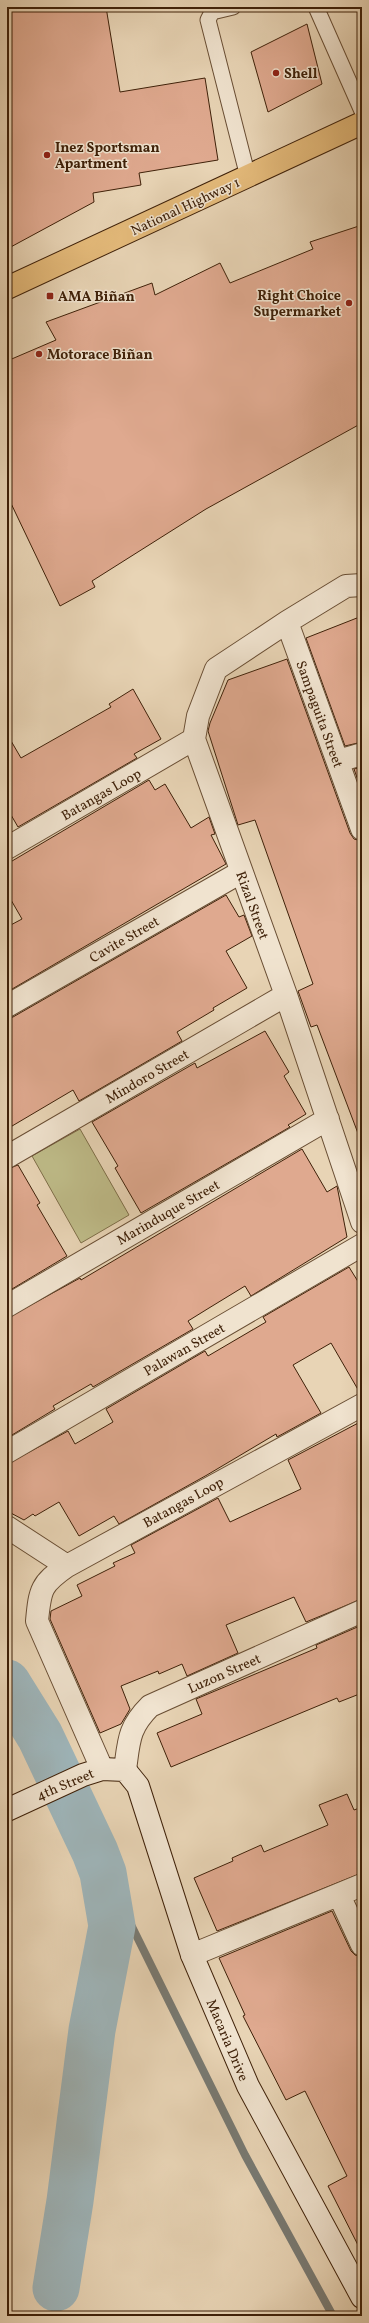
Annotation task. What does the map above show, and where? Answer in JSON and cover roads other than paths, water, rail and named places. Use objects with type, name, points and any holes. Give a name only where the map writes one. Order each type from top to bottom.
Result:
[{"type":"highway","name":"National Highway 1","points":[[7,288],[362,123]]},
{"type":"street","name":"Rizal Street","points":[[362,585],[346,586],[287,622],[216,669],[198,716],[194,739],[286,995],[362,1222]]},
{"type":"street","name":"Sampaguita Street","points":[[287,622],[362,829]]},
{"type":"street","name":"Batangas Loop","points":[[7,848],[194,739]]},
{"type":"street","points":[[338,761],[362,754]]},
{"type":"street","name":"Cavite Street","points":[[7,1006],[241,872]]},
{"type":"street","name":"Mindoro Street","points":[[7,1157],[286,995]]},
{"type":"street","name":"Marinduque Street","points":[[7,1306],[328,1119]]},
{"type":"street","name":"Palawan Street","points":[[7,1452],[362,1245]]},
{"type":"street","name":"Batangas Loop","points":[[92,1772],[37,1621],[39,1598],[48,1579],[67,1566],[362,1405]]},
{"type":"street","points":[[7,1527],[67,1566]]},
{"type":"street","name":"Luzon Street","points":[[125,1770],[130,1733],[137,1719],[150,1706],[362,1611]]},
{"type":"street","name":"4th Street","points":[[7,1810],[92,1772],[125,1770]]},
{"type":"street","name":"Macaria Drive","points":[[125,1770],[138,1786],[192,1955],[248,2086],[362,2297]]},
{"type":"street","points":[[192,1955],[362,1885]]},
{"type":"street","points":[[339,1894],[362,1945]]},
{"type":"lane","points":[[233,7],[212,12],[208,20],[248,177]]},
{"type":"lane","points":[[316,7],[362,111]]},
{"type":"waterway","points":[[7,1683],[40,1736],[95,1852],[103,1873],[112,1926],[92,2030],[70,2201],[56,2288]]},
{"type":"waterway","points":[[95,1852],[245,2155],[333,2316]]},
{"type":"place","name":"Shell","points":[[276,73]]},
{"type":"place","name":"Inez Sportsman Apartment","points":[[47,155]]},
{"type":"place","name":"AMA Biñan","points":[[50,296]]},
{"type":"place","name":"Right Choice Supermarket","points":[[349,303]]},
{"type":"place","name":"Motorace Biñan","points":[[39,354]]}]
